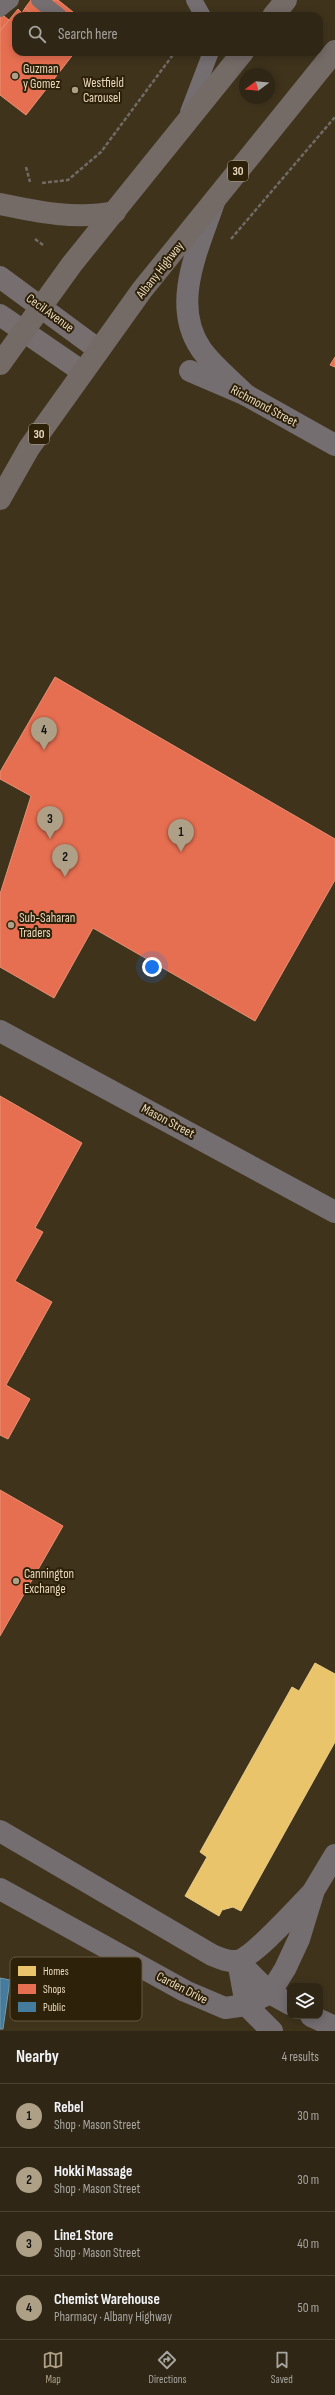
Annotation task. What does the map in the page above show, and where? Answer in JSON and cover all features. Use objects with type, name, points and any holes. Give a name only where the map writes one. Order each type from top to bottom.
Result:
[{"type":"highway","points":[[276,12],[286,0]]},
{"type":"highway","name":"Albany Highway","points":[[0,499],[29,448],[142,290],[335,51]]},
{"type":"highway","points":[[0,364],[23,330],[72,264],[240,56]]},
{"type":"highway","points":[[0,204],[77,216],[94,216],[115,212]]},
{"type":"main road","name":"Cecil Avenue","points":[[0,277],[99,350]]},
{"type":"main road","points":[[0,314],[83,372]]},
{"type":"street","points":[[214,202],[191,271],[187,295],[187,318],[201,348],[246,395]]},
{"type":"street","name":"Richmond Street","points":[[190,372],[246,395],[335,445]]},
{"type":"street","name":"Mason Street","points":[[0,1031],[335,1212]]},
{"type":"street","points":[[2,1838],[212,1955],[225,1960],[238,1961],[270,1992],[287,2002]]},
{"type":"street","name":"Carden Drive","points":[[142,1966],[202,1999],[225,2008],[246,2005],[270,1992],[285,1969],[299,1939],[314,1890],[335,1854]]},
{"type":"street","name":"Carden Drive","points":[[0,1889],[125,1957]]},
{"type":"street","name":"Carden Drive","points":[[238,1961],[254,1952],[314,1890]]},
{"type":"street","points":[[238,1961],[246,2005],[272,2031]]},
{"type":"street","points":[[318,2019],[335,2027]]},
{"type":"lane","points":[[0,9],[11,0]]},
{"type":"lane","points":[[38,0],[54,12]]},
{"type":"lane","points":[[194,0],[201,12]]},
{"type":"lane","points":[[184,125],[210,56]]},
{"type":"path","points":[[38,184],[68,180],[102,152],[172,56]]},
{"type":"path","points":[[227,244],[335,117]]},
{"type":"path","points":[[24,185],[31,185],[26,167]]},
{"type":"building: Homes","points":[[315,1663],[335,1674],[335,1742],[241,1911],[233,1907],[222,1910],[219,1916],[185,1896],[207,1857],[200,1852],[292,1687],[299,1691]]},
{"type":"building: Shops","points":[[31,0],[58,0],[73,12],[30,12],[25,8]]},
{"type":"building: Shops","points":[[25,8],[30,12],[23,12]]},
{"type":"building: Shops","points":[[0,13],[9,20],[0,31]]},
{"type":"building: Shops","points":[[12,16],[12,56],[72,56],[26,115],[0,95],[0,31]]},
{"type":"building: Shops","points":[[335,357],[335,367],[330,365]]},
{"type":"building: Shops","points":[[55,677],[335,839],[335,880],[255,1021],[93,928],[54,998],[0,967],[0,894],[31,796],[0,779],[0,772]]},
{"type":"building: Shops","points":[[0,1096],[82,1143],[35,1228],[43,1232],[15,1281],[52,1302],[6,1385],[30,1399],[8,1439],[0,1435]]},
{"type":"building: Shops","name":"Cannington Exchange","points":[[0,1490],[63,1526],[0,1636]]},
{"type":"building: Public","points":[[0,1978],[10,1980],[3,2029],[0,2029]]},
{"type":"place","name":"Guzman y Gomez","points":[[15,76]]},
{"type":"place","name":"Westfield Carousel","points":[[75,90]]},
{"type":"place","name":"Chemist Warehouse","points":[[44,750]]},
{"type":"place","name":"Line1 Store","points":[[50,839]]},
{"type":"place","name":"Rebel","points":[[181,852]]},
{"type":"place","name":"Hokki Massage","points":[[65,877]]},
{"type":"place","name":"Sub-Saharan Traders","points":[[11,925]]},
{"type":"place","name":"Cannington Exchange","points":[[16,1581]]}]
